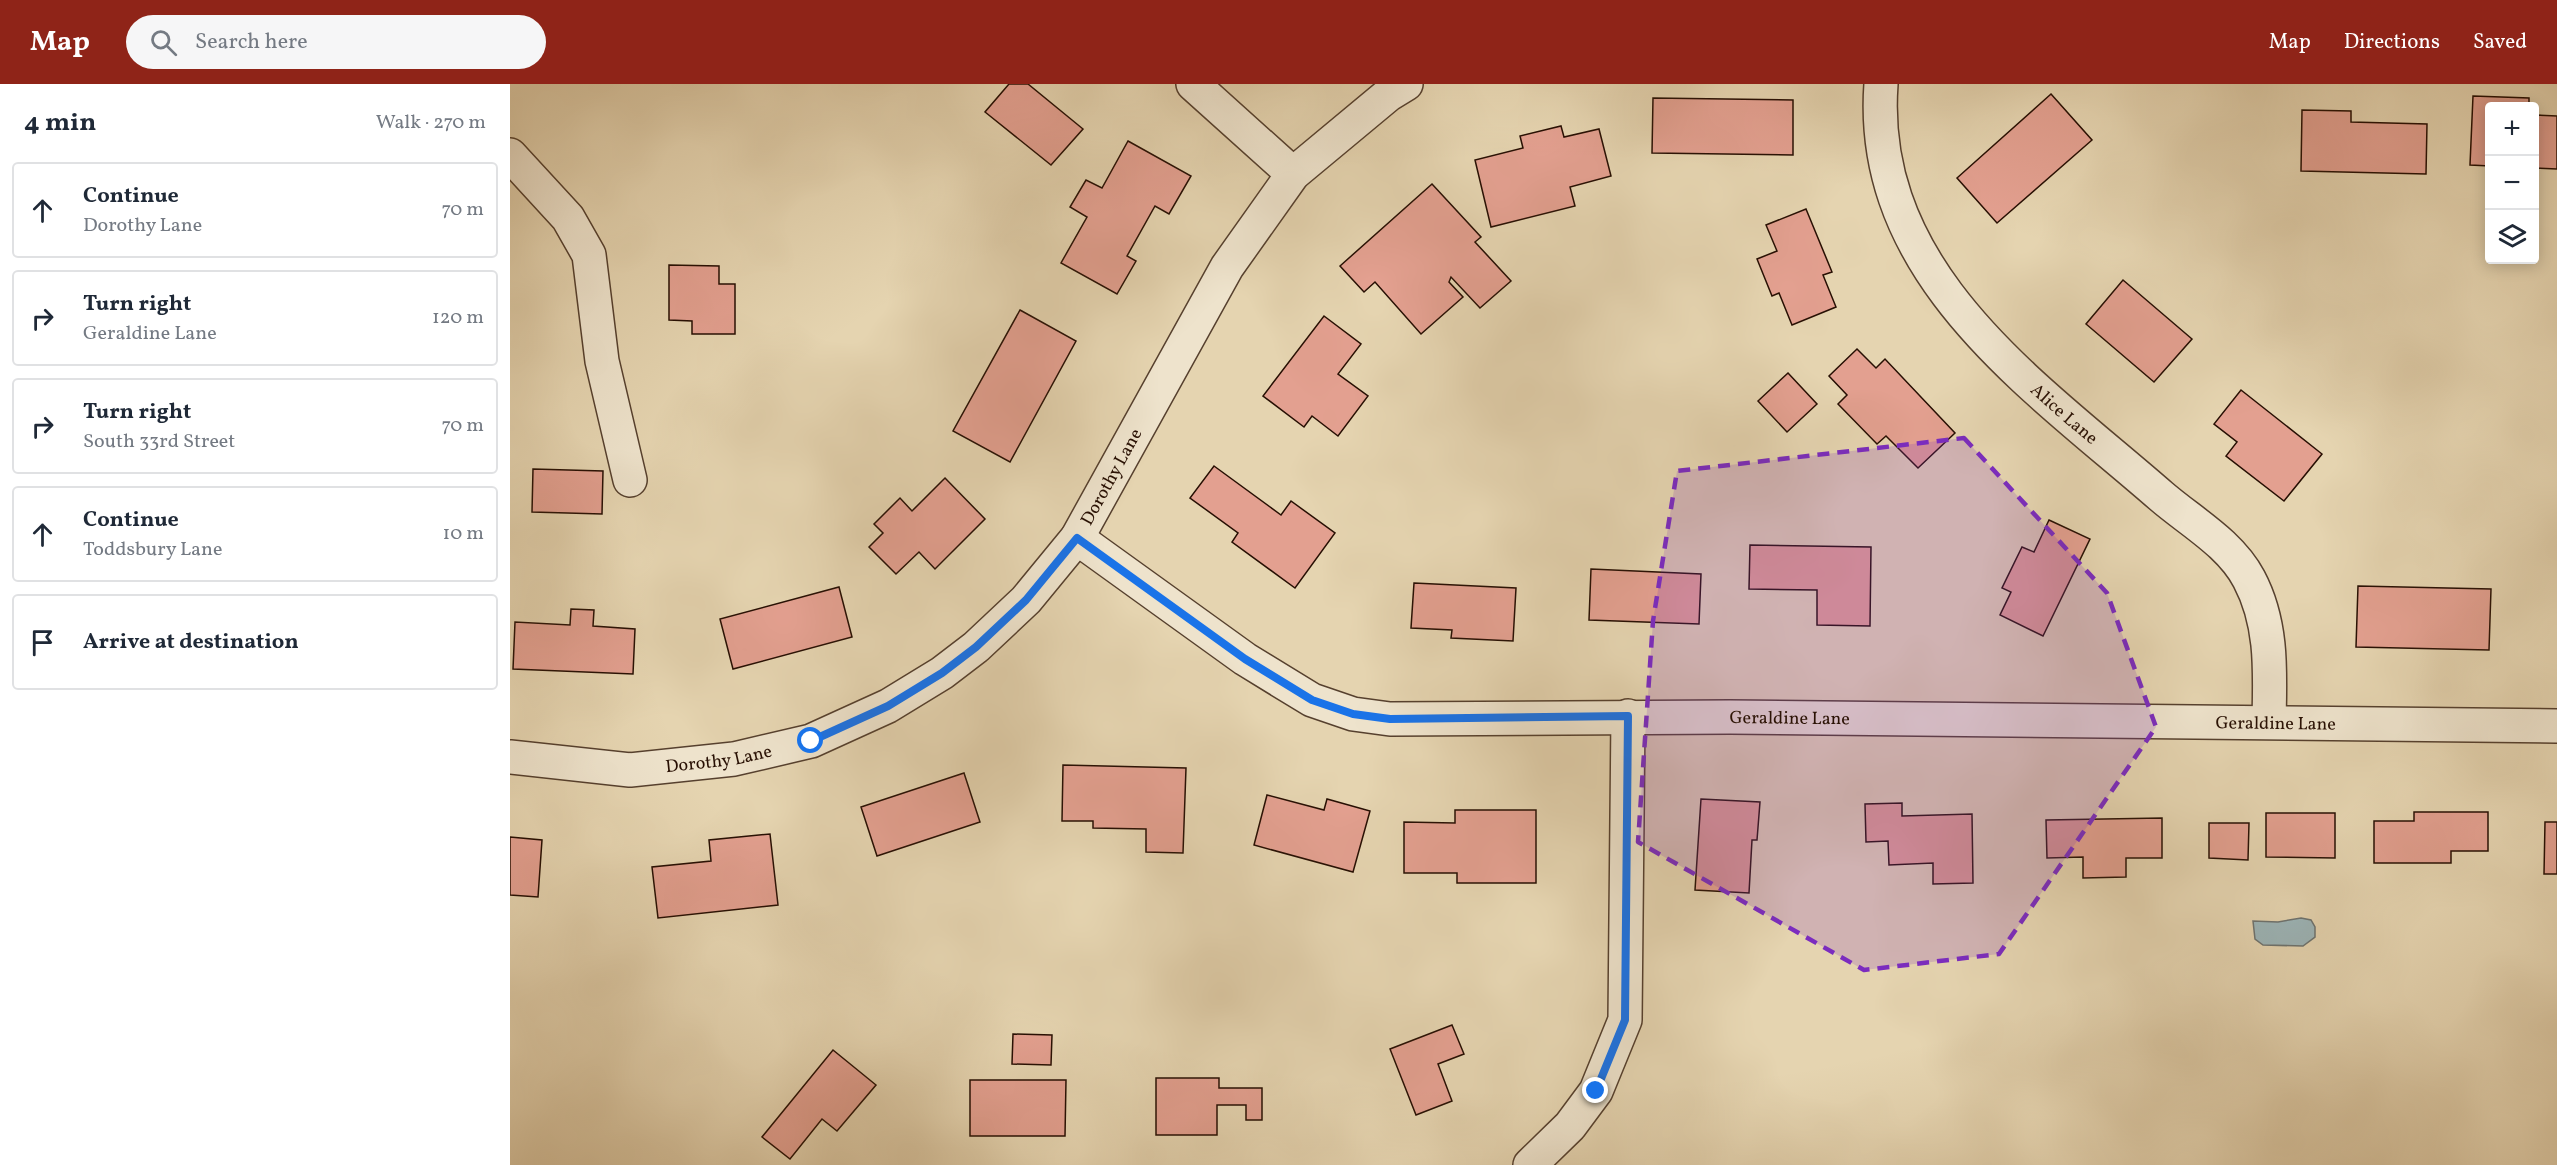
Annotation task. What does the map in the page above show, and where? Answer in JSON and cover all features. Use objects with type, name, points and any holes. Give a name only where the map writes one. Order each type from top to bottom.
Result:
[{"type":"street","points":[[1193,84],[1293,174]]},
{"type":"street","name":"Dorothy Lane","points":[[510,757],[630,770],[734,759],[811,741],[888,706],[942,673],[976,647],[1026,600],[1077,538],[1227,267],[1293,174],[1388,95],[1406,84]]},
{"type":"street","name":"Alice Lane","points":[[1881,84],[1880,123],[1888,175],[1901,215],[1931,274],[1949,299],[1989,345],[2169,503],[2232,553],[2249,580],[2265,621],[2270,656],[2269,721]]},
{"type":"street","points":[[510,154],[568,218],[589,255],[602,361],[630,480]]},
{"type":"street","name":"Geraldine Lane","points":[[1077,538],[1245,659],[1312,700],[1353,714],[1390,719],[1628,716],[2269,721],[2557,726]]},
{"type":"street","points":[[1530,1165],[1570,1126],[1596,1091],[1625,1020],[1628,716]]},
{"type":"highlighted area","points":[[1964,438],[2107,593],[2156,727],[1999,954],[1864,970],[1638,842],[1653,621],[1677,471]]},
{"type":"water","points":[[2301,918],[2311,920],[2315,927],[2315,937],[2303,946],[2263,945],[2255,939],[2253,921],[2278,922]]},
{"type":"building","points":[[1009,84],[1028,84],[1083,129],[1051,165],[985,112]]},
{"type":"building","points":[[2051,94],[2092,140],[1997,223],[1957,178]]},
{"type":"building","points":[[2473,96],[2529,98],[2529,102],[2485,102],[2485,166],[2470,165]]},
{"type":"building","points":[[1653,98],[1793,100],[1793,155],[1652,153]]},
{"type":"building","points":[[2302,110],[2351,111],[2351,122],[2427,124],[2426,174],[2301,171]]},
{"type":"building","points":[[2539,115],[2557,116],[2557,169],[2539,168]]},
{"type":"building","points":[[1561,126],[1564,137],[1599,129],[1611,176],[1570,187],[1575,206],[1491,227],[1475,160],[1523,148],[1520,136]]},
{"type":"building","points":[[1128,141],[1191,176],[1169,214],[1155,206],[1127,256],[1136,261],[1117,294],[1061,263],[1087,217],[1070,207],[1086,180],[1102,188]]},
{"type":"building","points":[[1432,184],[1481,237],[1475,242],[1511,281],[1480,308],[1451,277],[1449,282],[1463,297],[1421,334],[1375,282],[1364,292],[1340,266]]},
{"type":"building","points":[[1806,209],[1832,272],[1823,275],[1836,307],[1792,325],[1779,293],[1772,296],[1757,259],[1777,251],[1766,225]]},
{"type":"building","points":[[669,265],[719,266],[719,284],[735,284],[735,334],[692,334],[692,321],[669,320]]},
{"type":"building","points":[[2123,280],[2192,339],[2154,382],[2086,324]]},
{"type":"building","points":[[1020,310],[1076,341],[1010,462],[953,431]]},
{"type":"building","points":[[1324,316],[1361,344],[1338,374],[1368,396],[1338,436],[1312,416],[1304,427],[1263,396]]},
{"type":"building","points":[[1857,349],[1876,368],[1885,359],[1955,433],[1918,468],[1886,436],[1877,444],[1838,404],[1847,395],[1829,376]]},
{"type":"building","points":[[1788,373],[1817,404],[1787,432],[1758,401]]},
{"type":"building","points":[[2241,390],[2322,454],[2284,501],[2226,456],[2237,442],[2214,424]]},
{"type":"building","points":[[1214,466],[1281,515],[1291,501],[1335,533],[1295,588],[1232,542],[1238,533],[1190,498]]},
{"type":"building","points":[[533,469],[603,471],[602,514],[532,512]]},
{"type":"building","points":[[945,478],[985,519],[935,569],[919,552],[896,574],[869,547],[883,533],[874,524],[900,498],[912,511]]},
{"type":"building","points":[[2049,520],[2090,539],[2043,636],[2000,615],[2011,592],[2002,588],[2022,547],[2034,552]]},
{"type":"building","points":[[1750,545],[1871,547],[1870,626],[1817,625],[1817,590],[1749,589]]},
{"type":"building","points":[[1591,569],[1701,574],[1699,624],[1589,620]]},
{"type":"building","points":[[1414,583],[1516,588],[1513,641],[1451,638],[1452,630],[1411,628]]},
{"type":"building","points":[[2358,586],[2491,589],[2489,650],[2356,647]]},
{"type":"building","points":[[839,587],[852,637],[733,669],[720,619]]},
{"type":"building","points":[[571,609],[594,610],[593,626],[635,629],[633,674],[513,669],[515,622],[570,625]]},
{"type":"building","points":[[1063,765],[1186,768],[1183,853],[1146,852],[1146,829],[1093,828],[1093,821],[1062,821]]},
{"type":"building","points":[[964,773],[980,822],[877,856],[861,807]]},
{"type":"building","points":[[1267,795],[1324,810],[1327,799],[1370,811],[1353,872],[1254,845]]},
{"type":"building","points":[[1701,799],[1760,802],[1757,840],[1752,840],[1749,893],[1695,890]]},
{"type":"building","points":[[1902,803],[1902,816],[1972,814],[1973,883],[1933,884],[1933,863],[1889,865],[1888,841],[1866,842],[1865,804]]},
{"type":"building","points":[[1455,810],[1536,810],[1536,883],[1457,883],[1457,873],[1404,873],[1404,822],[1455,823]]},
{"type":"building","points":[[2414,812],[2488,812],[2488,851],[2451,851],[2451,863],[2374,863],[2374,821],[2414,821]]},
{"type":"building","points":[[2266,813],[2335,813],[2335,858],[2266,857]]},
{"type":"building","points":[[2162,818],[2162,858],[2126,858],[2126,877],[2083,878],[2083,857],[2047,858],[2046,820]]},
{"type":"building","points":[[2545,822],[2557,822],[2557,874],[2544,874]]},
{"type":"building","points":[[2209,823],[2249,823],[2248,860],[2209,858]]},
{"type":"building","points":[[770,834],[778,905],[658,918],[652,867],[711,861],[709,840]]},
{"type":"building","points":[[510,837],[542,840],[538,897],[510,895]]},
{"type":"building","points":[[1452,1025],[1464,1054],[1438,1064],[1452,1101],[1416,1115],[1390,1049]]},
{"type":"building","points":[[1013,1034],[1052,1035],[1051,1065],[1012,1064]]},
{"type":"building","points":[[833,1050],[876,1085],[837,1131],[822,1119],[790,1159],[762,1137]]},
{"type":"building","points":[[1156,1078],[1219,1078],[1219,1088],[1262,1088],[1262,1120],[1246,1120],[1246,1105],[1217,1105],[1217,1135],[1156,1135]]},
{"type":"building","points":[[970,1080],[1066,1080],[1065,1136],[970,1136]]},
{"type":"route","points":[[811,741],[888,706],[942,673],[976,647],[1026,600],[1077,538],[1245,659],[1312,700],[1353,714],[1390,719],[1628,716],[1625,1020],[1596,1091]]}]
